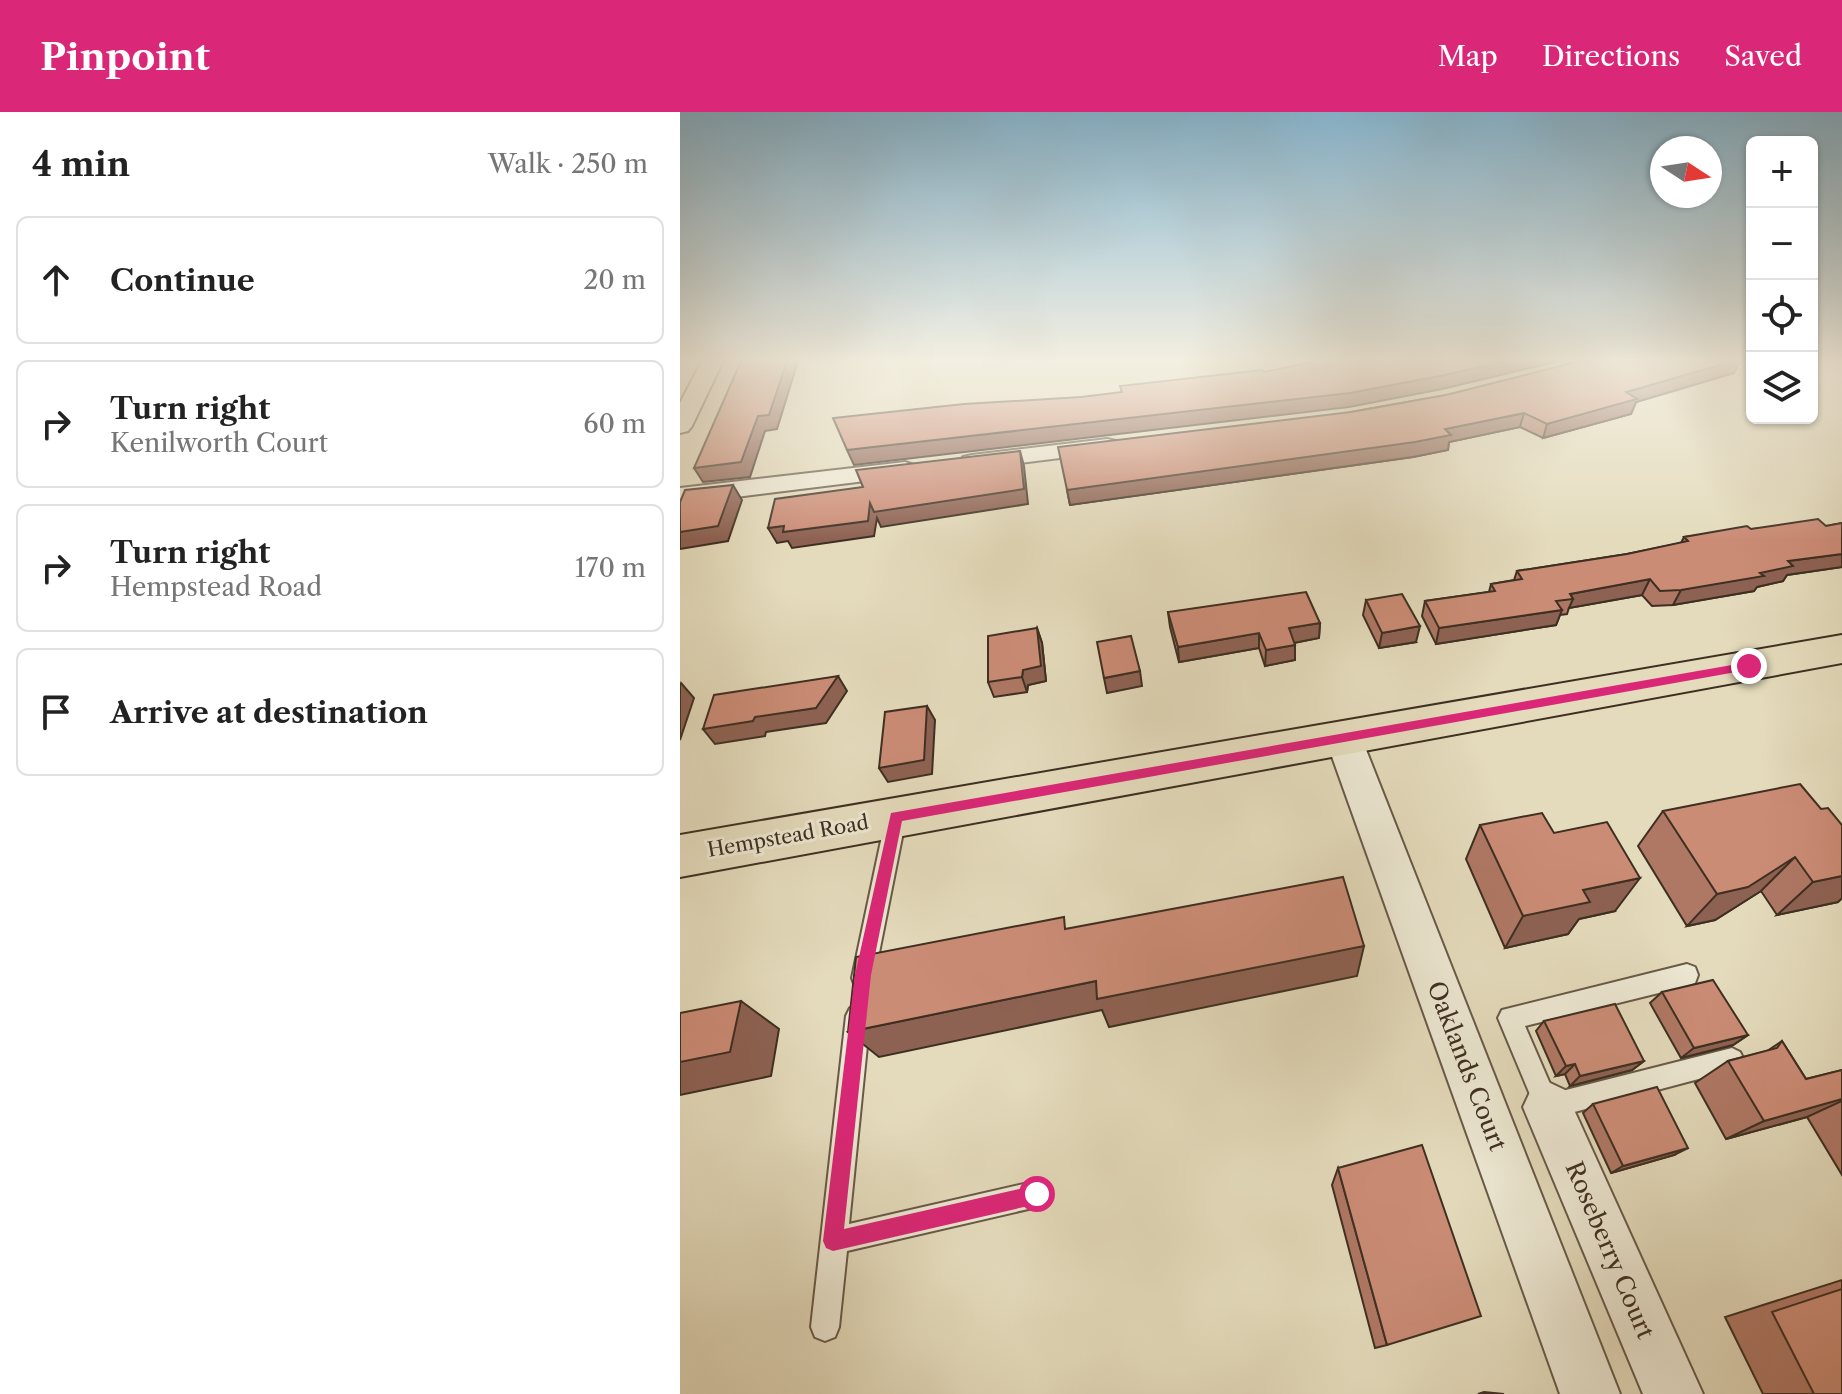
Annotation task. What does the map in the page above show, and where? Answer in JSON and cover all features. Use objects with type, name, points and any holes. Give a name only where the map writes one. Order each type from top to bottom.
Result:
[{"type":"main road","name":"Hempstead Road","points":[[680,856],[1842,649]]},
{"type":"street","points":[[680,496],[1134,443]]},
{"type":"street","name":"Oaklands Court","points":[[1343,737],[1590,1394]]},
{"type":"street","name":"Roseberry Court","points":[[1548,1107],[1673,1394]]},
{"type":"lane","points":[[825,1327],[863,975],[896,817]]},
{"type":"lane","points":[[1687,975],[1510,1018],[1548,1107],[1732,1060]]},
{"type":"lane","points":[[833,1241],[1037,1194]]},
{"type":"building","points":[[715,421],[756,421],[741,462],[694,468]]},
{"type":"building","points":[[834,421],[1104,421],[847,450]]},
{"type":"building","points":[[1277,421],[1485,421],[1445,429],[1451,435],[1415,442],[1067,490],[1058,447]]},
{"type":"building","points":[[1020,451],[1024,489],[874,512],[870,503],[868,521],[783,532],[784,526],[768,528],[775,499],[863,487],[856,470]]},
{"type":"building","points":[[733,485],[718,526],[680,532],[680,502],[685,490]]},
{"type":"building","points":[[1818,519],[1826,526],[1842,523],[1842,554],[1788,561],[1793,566],[1760,573],[1764,576],[1660,591],[1650,579],[1570,594],[1573,599],[1556,601],[1562,610],[1439,628],[1425,601],[1495,591],[1491,584],[1522,579],[1517,571],[1627,554],[1688,541],[1684,537],[1747,526],[1751,529]]},
{"type":"building","points":[[1306,592],[1320,623],[1289,628],[1295,645],[1266,650],[1259,633],[1178,647],[1168,612]]},
{"type":"building","points":[[1402,594],[1420,626],[1382,633],[1366,600]]},
{"type":"building","points":[[1037,628],[1041,666],[1023,670],[1022,677],[988,682],[988,636]]},
{"type":"building","points":[[1131,636],[1140,671],[1104,678],[1097,642]]},
{"type":"building","points":[[838,676],[816,708],[703,729],[714,695]]},
{"type":"building","points":[[927,706],[924,760],[879,768],[885,712]]},
{"type":"building","points":[[1800,784],[1821,809],[1828,808],[1842,825],[1842,876],[1813,882],[1795,857],[1748,887],[1717,894],[1663,811]]},
{"type":"building","points":[[1542,813],[1554,833],[1607,822],[1640,878],[1583,890],[1590,902],[1523,916],[1480,825]]},
{"type":"building","points":[[1343,877],[1364,946],[1097,999],[1096,981],[848,1032],[856,957],[1064,917],[1065,929]]},
{"type":"building","points":[[1713,980],[1748,1035],[1694,1048],[1662,992]]},
{"type":"building","points":[[741,1001],[730,1052],[680,1062],[680,1013]]},
{"type":"building","points":[[1615,1004],[1644,1061],[1580,1076],[1575,1064],[1566,1066],[1544,1021]]},
{"type":"building","points":[[1782,1041],[1806,1079],[1842,1070],[1842,1099],[1764,1121],[1728,1061],[1777,1048]]},
{"type":"building","points":[[1657,1087],[1688,1148],[1623,1166],[1593,1104]]},
{"type":"building","points":[[1422,1145],[1481,1316],[1387,1345],[1338,1168]]},
{"type":"building","points":[[1842,1289],[1842,1394],[1814,1394],[1772,1312]]},
{"type":"route","points":[[1037,1194],[833,1241],[863,975],[896,817],[1749,666]]}]
